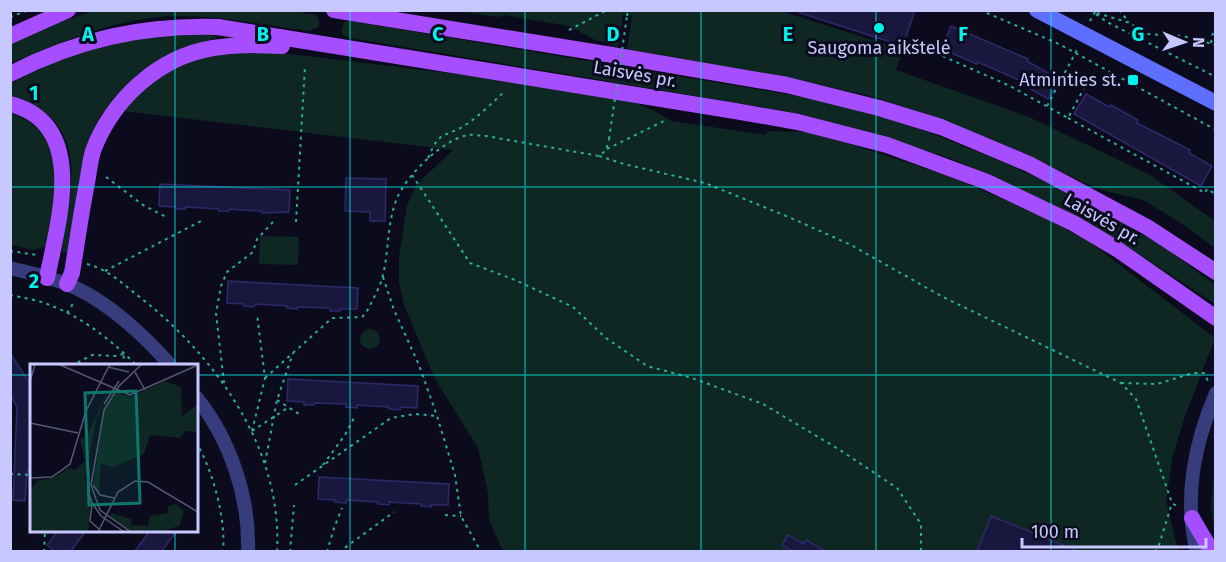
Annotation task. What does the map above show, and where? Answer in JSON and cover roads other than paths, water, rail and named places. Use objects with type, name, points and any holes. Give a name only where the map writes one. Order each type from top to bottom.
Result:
[{"type":"main road","points":[[13,28],[68,10]]},
{"type":"main road","name":"Laisvės pr.","points":[[334,10],[758,80],[833,95],[879,108],[941,127],[1029,164],[1147,227],[1215,272]]},
{"type":"main road","points":[[1037,10],[1215,104]]},
{"type":"main road","name":"Laisvės pr.","points":[[10,74],[75,46],[113,35],[182,26],[218,27],[788,120],[839,131],[887,145],[987,183],[1072,223],[1117,249],[1215,318]]},
{"type":"main road","points":[[68,284],[72,273],[93,153],[105,124],[121,100],[144,80],[167,65],[210,48],[236,45],[346,47]]},
{"type":"main road","points":[[10,104],[27,110],[41,119],[51,130],[58,144],[62,163],[62,183],[47,278]]},
{"type":"main road","points":[[1192,518],[1212,552]]},
{"type":"street","points":[[10,268],[68,284],[81,290],[126,322],[156,348],[169,364]]},
{"type":"street","points":[[1197,552],[1192,518],[1196,454],[1215,394]]},
{"type":"street","points":[[198,400],[217,430],[238,478],[247,515],[248,552]]},
{"type":"place","name":"Saugoma aikštelė","points":[[879,28]]},
{"type":"place","name":"Atminties st.","points":[[1133,80]]}]
